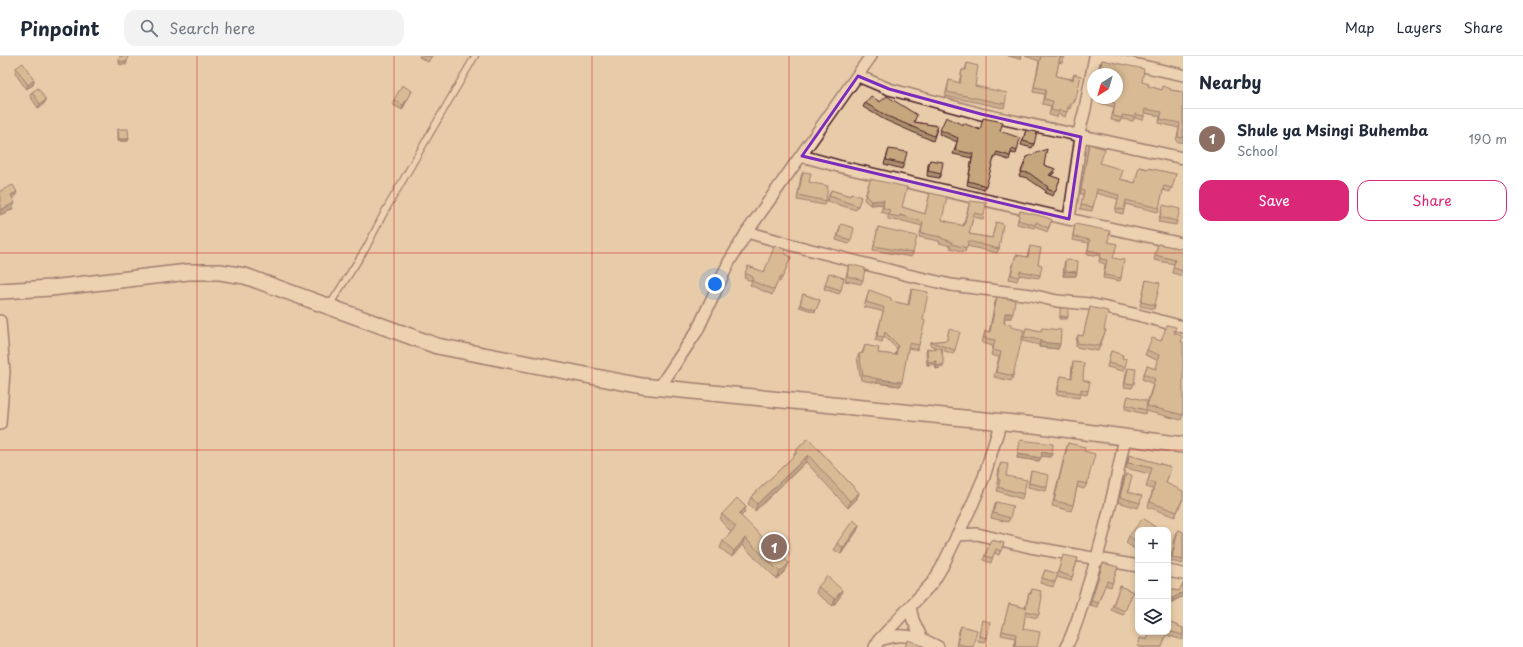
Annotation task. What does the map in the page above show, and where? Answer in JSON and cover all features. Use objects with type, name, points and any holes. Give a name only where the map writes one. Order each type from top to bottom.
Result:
[{"type":"main road","points":[[0,291],[51,288],[188,272],[220,272],[245,276],[437,346],[642,386],[1001,421],[1183,445]]},
{"type":"street","points":[[659,388],[697,331],[729,262],[747,232],[871,56]]},
{"type":"street","points":[[1069,219],[1079,136],[1096,56],[1183,75]]},
{"type":"street","points":[[858,76],[889,89],[981,114],[1183,158]]},
{"type":"street","points":[[802,156],[838,166],[1183,244]]},
{"type":"street","points":[[747,232],[792,245],[951,285],[1031,295],[1057,301],[1089,304],[1183,327]]},
{"type":"street","points":[[0,321],[4,372],[0,424]]},
{"type":"street","points":[[877,644],[933,582],[942,567],[984,477],[1001,421]]},
{"type":"street","points":[[1066,647],[1082,606],[1108,521],[1125,437]]},
{"type":"street","points":[[957,535],[977,534],[1030,547],[1135,565]]},
{"type":"street","points":[[1171,572],[1183,574]]},
{"type":"street","points":[[910,607],[913,620],[922,639]]},
{"type":"street","points":[[877,644],[894,636],[904,635],[922,639],[938,647]]},
{"type":"lane","points":[[329,306],[366,248],[385,211],[475,56]]},
{"type":"highlighted area","points":[[858,76],[889,89],[981,114],[1081,137],[1069,219],[802,156]]},
{"type":"building","points":[[120,56],[128,56],[127,62],[119,61]]},
{"type":"building","points":[[1041,56],[1065,56],[1064,58],[1060,57],[1056,76],[1073,80],[1074,74],[1081,76],[1076,98],[1074,98],[1072,104],[1069,103],[1067,112],[1051,110],[1053,101],[1044,99],[1046,89],[1034,87]]},
{"type":"building","points":[[1102,60],[1144,69],[1142,82],[1149,84],[1148,86],[1162,90],[1163,86],[1171,89],[1170,90],[1183,92],[1183,138],[1178,137],[1180,123],[1160,119],[1162,112],[1145,109],[1144,116],[1135,114],[1135,117],[1122,115],[1122,118],[1113,116],[1115,104],[1123,104],[1123,68],[1101,68]]},
{"type":"building","points":[[23,63],[34,80],[28,85],[16,68]]},
{"type":"building","points":[[967,63],[978,66],[975,86],[1007,93],[1005,104],[947,92],[949,80],[960,83],[962,70],[966,70]]},
{"type":"building","points":[[402,85],[412,91],[403,105],[394,100]]},
{"type":"building","points":[[38,88],[46,100],[40,104],[32,92]]},
{"type":"building","points":[[871,96],[880,102],[887,96],[917,115],[914,122],[938,126],[934,136],[887,116],[865,103]]},
{"type":"building","points":[[946,117],[963,125],[963,123],[980,130],[983,118],[1003,122],[1000,131],[1020,138],[1017,151],[1012,149],[1010,156],[997,152],[986,186],[968,181],[973,154],[955,150],[958,138],[940,130]]},
{"type":"building","points":[[118,129],[128,129],[129,139],[119,139]]},
{"type":"building","points":[[1026,130],[1037,132],[1034,144],[1023,141]]},
{"type":"building","points":[[1089,144],[1105,149],[1100,163],[1123,170],[1120,179],[1135,183],[1139,167],[1176,174],[1172,188],[1164,186],[1159,208],[1126,200],[1124,210],[1116,208],[1119,195],[1097,189],[1093,207],[1081,205],[1084,191],[1081,190]]},
{"type":"building","points":[[889,149],[907,152],[904,164],[886,160]]},
{"type":"building","points":[[1047,149],[1044,165],[1055,169],[1049,175],[1060,179],[1055,192],[1047,189],[1048,187],[1029,173],[1021,172],[1027,157]]},
{"type":"building","points":[[930,160],[943,162],[941,174],[928,171]]},
{"type":"building","points":[[803,172],[811,173],[809,182],[828,186],[826,201],[798,195]]},
{"type":"building","points":[[870,179],[907,187],[902,207],[925,214],[930,193],[947,197],[942,220],[964,226],[970,201],[986,203],[984,215],[974,213],[969,234],[992,238],[996,222],[1003,224],[999,249],[968,241],[967,248],[952,244],[952,242],[941,237],[921,233],[923,222],[900,215],[900,217],[889,215],[890,210],[883,208],[884,200],[871,201],[866,196]]},
{"type":"building","points":[[13,185],[17,192],[11,195],[15,203],[0,210],[0,191]]},
{"type":"building","points":[[831,190],[850,196],[851,193],[861,197],[858,206],[829,196]]},
{"type":"building","points":[[1163,205],[1180,209],[1177,221],[1160,217]]},
{"type":"building","points":[[1020,211],[1052,220],[1048,228],[1036,222],[1035,225],[1018,220]]},
{"type":"building","points":[[841,224],[854,228],[851,240],[838,236]]},
{"type":"building","points":[[1075,224],[1110,231],[1108,242],[1117,244],[1113,258],[1124,260],[1121,278],[1104,275],[1107,260],[1100,259],[1101,253],[1088,250],[1090,240],[1073,236]]},
{"type":"building","points":[[878,227],[917,236],[913,253],[874,246]]},
{"type":"building","points":[[1158,244],[1183,249],[1183,271],[1173,268],[1175,260],[1155,255]]},
{"type":"building","points":[[775,245],[786,250],[784,253],[791,257],[782,278],[780,277],[774,290],[752,281],[753,277],[745,273],[748,266],[764,272]]},
{"type":"building","points":[[1030,246],[1041,248],[1038,264],[1042,265],[1040,275],[1020,271],[1019,277],[1011,275],[1016,255],[1028,257]]},
{"type":"building","points":[[1065,260],[1078,261],[1077,272],[1065,271]]},
{"type":"building","points":[[849,264],[865,268],[863,280],[847,276]]},
{"type":"building","points":[[829,273],[844,278],[841,290],[825,285]]},
{"type":"building","points":[[1146,280],[1160,283],[1155,305],[1141,302]]},
{"type":"building","points":[[912,289],[928,292],[923,320],[925,321],[919,345],[909,343],[902,382],[878,379],[863,375],[859,354],[863,353],[865,345],[879,348],[878,353],[896,355],[898,345],[885,332],[884,337],[877,336],[884,308],[866,302],[869,290],[891,298],[891,301],[909,305]]},
{"type":"building","points":[[803,294],[820,300],[816,310],[800,305]]},
{"type":"building","points":[[997,297],[1015,300],[1013,313],[1005,313],[1004,323],[1011,324],[1011,327],[1024,330],[1013,376],[996,372],[1001,352],[993,350],[995,340],[984,338],[985,331],[990,332]]},
{"type":"building","points":[[1090,307],[1108,311],[1104,330],[1106,330],[1099,346],[1077,343],[1078,335],[1083,336]]},
{"type":"building","points":[[1060,308],[1068,308],[1068,317],[1060,316]]},
{"type":"building","points":[[1167,325],[1176,327],[1174,333],[1182,336],[1183,415],[1147,406],[1155,379],[1144,374],[1147,366],[1156,369],[1159,355],[1147,350],[1152,338],[1161,341]]},
{"type":"building","points":[[1026,328],[1041,331],[1042,328],[1061,330],[1060,344],[1040,342],[1041,340],[1024,337]]},
{"type":"building","points":[[949,329],[960,332],[955,350],[931,342],[947,340]]},
{"type":"building","points":[[941,348],[944,364],[937,366],[936,361],[928,362],[927,349]]},
{"type":"building","points":[[1111,351],[1123,355],[1122,358],[1127,359],[1125,367],[1108,363]]},
{"type":"building","points":[[1073,362],[1084,363],[1083,380],[1090,382],[1088,391],[1081,389],[1081,393],[1058,390],[1061,376],[1072,378]]},
{"type":"building","points":[[1128,368],[1136,369],[1134,384],[1125,383]]},
{"type":"building","points":[[1128,396],[1147,401],[1146,410],[1126,405]]},
{"type":"building","points":[[808,438],[859,493],[850,501],[808,455],[757,504],[751,497],[797,453],[795,452]]},
{"type":"building","points":[[1020,440],[1053,444],[1052,454],[1042,452],[1041,458],[1018,454]]},
{"type":"building","points":[[1068,443],[1085,447],[1084,451],[1095,454],[1087,484],[1078,482],[1073,505],[1054,501]]},
{"type":"building","points":[[1129,455],[1171,467],[1166,483],[1183,491],[1183,498],[1177,512],[1150,502],[1155,483],[1148,481],[1152,468],[1128,463]]},
{"type":"building","points":[[1001,463],[1008,464],[1006,476],[1027,480],[1023,494],[998,487]]},
{"type":"building","points":[[1031,471],[1049,475],[1047,487],[1029,483]]},
{"type":"building","points":[[1126,474],[1132,475],[1128,492],[1142,496],[1140,503],[1120,497]]},
{"type":"building","points":[[737,498],[746,507],[739,514],[789,563],[780,572],[745,538],[734,551],[723,541],[736,527],[722,514]]},
{"type":"building","points":[[996,502],[1013,506],[1010,518],[993,513]]},
{"type":"building","points":[[1143,518],[1155,527],[1136,527]]},
{"type":"building","points":[[853,520],[859,525],[843,548],[837,543]]},
{"type":"building","points":[[1135,528],[1135,541],[1129,536]]},
{"type":"building","points":[[1178,530],[1183,532],[1183,560],[1172,557]]},
{"type":"building","points":[[991,540],[1004,543],[1001,551],[996,549],[992,558],[985,556]]},
{"type":"building","points":[[1063,555],[1078,558],[1072,577],[1058,572]]},
{"type":"building","points":[[1103,563],[1118,567],[1112,583],[1107,581],[1098,603],[1091,601]]},
{"type":"building","points":[[1045,570],[1058,574],[1055,582],[1042,578]]},
{"type":"building","points":[[827,576],[842,590],[835,599],[818,587]]},
{"type":"building","points":[[1183,583],[1183,592],[1173,598],[1171,598],[1171,590],[1179,591]]},
{"type":"building","points":[[1120,586],[1133,592],[1125,611],[1113,606]]},
{"type":"building","points":[[1032,589],[1041,591],[1040,596],[1042,596],[1039,614],[1026,611],[1023,629],[1040,632],[1037,647],[1015,647],[1016,634],[1002,631],[1009,604],[1026,608],[1029,593],[1031,594]]},
{"type":"building","points":[[982,620],[990,622],[987,638],[979,636]]},
{"type":"building","points":[[1171,623],[1183,628],[1183,635],[1171,632]]},
{"type":"building","points":[[961,626],[977,630],[973,647],[957,644]]},
{"type":"building","points":[[1149,635],[1166,635],[1162,647],[1138,647],[1140,638],[1147,640]]},
{"type":"building","points":[[908,640],[925,647],[905,647]]},
{"type":"place","name":"Shule ya Msingi Buhemba","points":[[774,547]]}]
